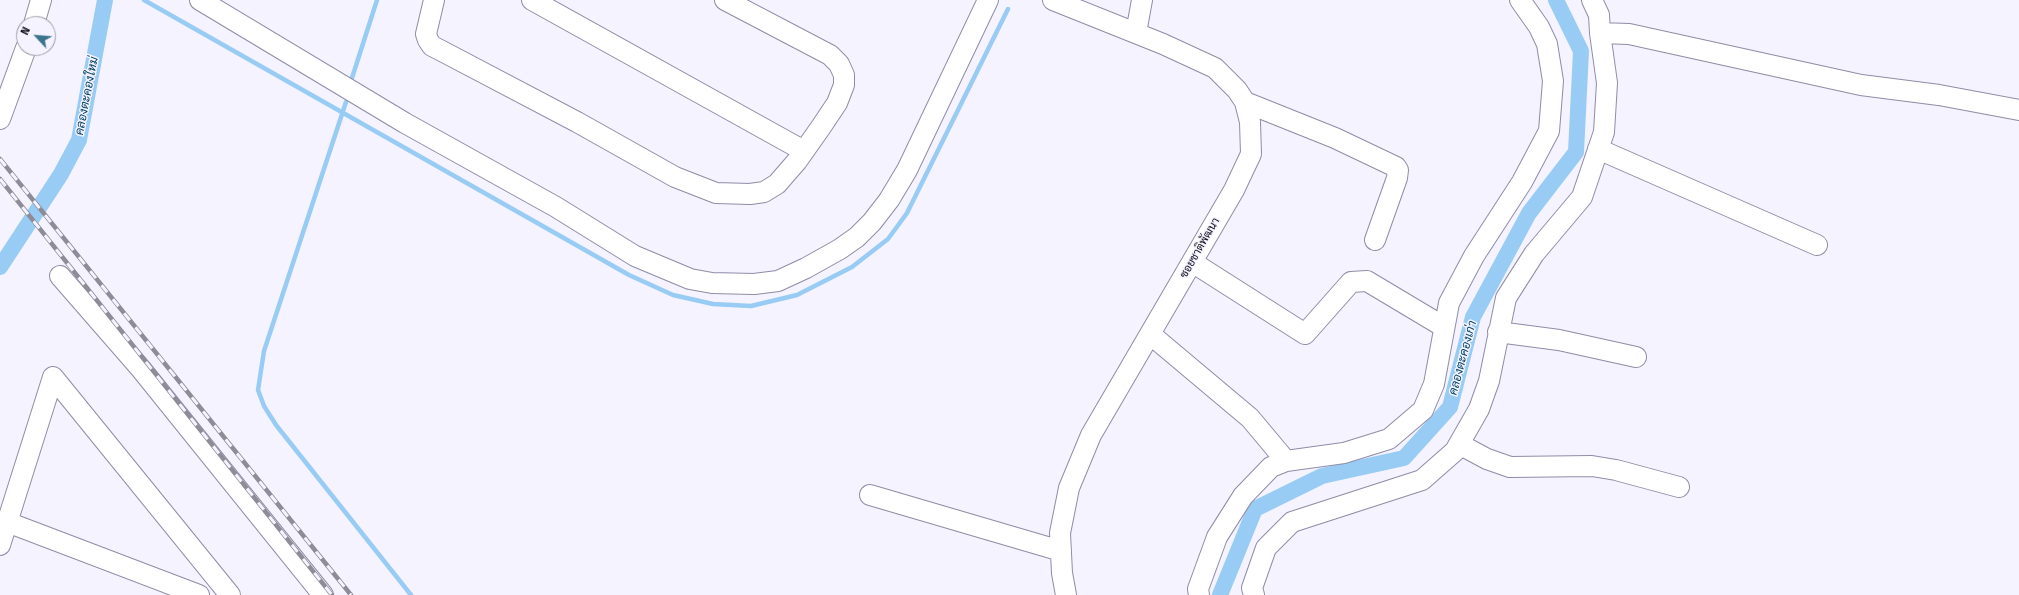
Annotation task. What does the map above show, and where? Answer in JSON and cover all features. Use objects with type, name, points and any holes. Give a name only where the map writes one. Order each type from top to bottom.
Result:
[{"type":"street","points":[[36,16],[41,0]]},
{"type":"street","points":[[200,0],[405,123],[556,207],[635,256],[690,278],[712,283],[740,284],[778,281],[806,268],[840,249],[872,222],[889,200],[907,170],[988,0]]},
{"type":"street","points":[[434,0],[426,34],[432,46],[577,122],[675,177],[716,193],[750,194],[764,192],[777,184],[804,151],[837,102],[844,85],[844,75],[839,64],[830,55],[725,0]]},
{"type":"street","points":[[532,0],[804,151]]},
{"type":"street","name":"ซอยชาติพัฒนา","points":[[1053,0],[1136,33],[1215,68],[1237,90],[1245,102],[1250,122],[1251,154],[1234,190],[1091,435],[1069,488],[1060,533],[1066,595]]},
{"type":"street","points":[[1136,33],[1142,0]]},
{"type":"street","points":[[1199,595],[1198,588],[1217,537],[1242,496],[1271,467],[1286,461],[1344,453],[1389,439],[1423,410],[1434,384],[1449,303],[1467,269],[1522,182],[1548,131],[1553,81],[1548,44],[1539,27],[1520,0]]},
{"type":"street","points":[[1254,595],[1252,588],[1266,548],[1292,522],[1422,480],[1455,451],[1479,409],[1489,381],[1506,298],[1534,254],[1582,198],[1604,132],[1607,83],[1600,34],[1599,15],[1592,0]]},
{"type":"street","points":[[1600,34],[1630,34],[1860,85],[1939,95],[2019,110]]},
{"type":"street","points":[[0,119],[23,56]]},
{"type":"street","points":[[1245,102],[1335,138],[1396,167],[1398,170],[1397,178],[1375,240]]},
{"type":"street","points":[[1598,149],[1817,245]]},
{"type":"street","points":[[1192,262],[1305,334],[1352,282],[1359,281],[1367,281],[1444,327]]},
{"type":"street","points":[[60,276],[141,369],[323,595]]},
{"type":"street","points":[[1498,332],[1559,340],[1636,357]]},
{"type":"street","points":[[1150,334],[1246,413],[1286,461]]},
{"type":"street","points":[[0,545],[53,378],[230,595]]},
{"type":"street","points":[[1459,444],[1487,459],[1510,467],[1575,465],[1592,466],[1616,470],[1679,487]]},
{"type":"street","points":[[870,495],[1061,551]]},
{"type":"street","points":[[7,522],[199,595]]},
{"type":"waterway","name":"คลองตะคองใหม่","points":[[0,267],[61,174],[79,140],[105,0]]},
{"type":"waterway","points":[[144,0],[629,275],[673,295],[713,304],[751,306],[797,295],[852,267],[888,239],[907,213],[1008,9]]},
{"type":"waterway","points":[[351,81],[377,0]]},
{"type":"waterway","name":"คลองตะคองเก่า","points":[[1220,595],[1255,509],[1322,476],[1404,458],[1450,407],[1473,317],[1529,213],[1576,152],[1581,51],[1556,0]]},
{"type":"waterway","points":[[346,102],[264,351],[258,390],[264,406],[276,425],[411,595]]},
{"type":"railway","points":[[0,159],[351,595]]},
{"type":"railway","points":[[0,179],[332,595]]}]
